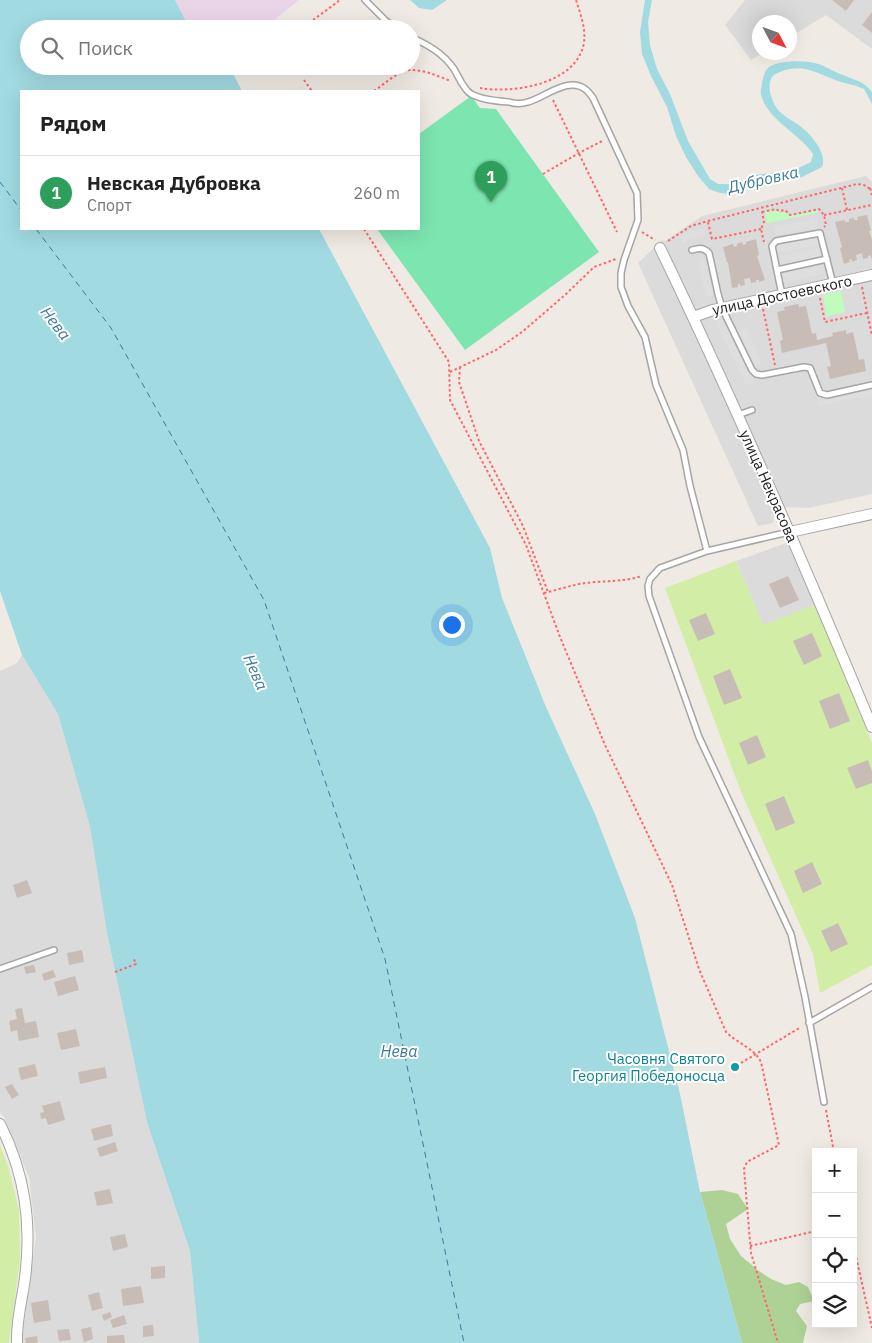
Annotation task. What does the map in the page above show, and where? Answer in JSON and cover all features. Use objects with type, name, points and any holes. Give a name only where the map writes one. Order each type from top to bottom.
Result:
[{"type":"street","name":"улица Некрасова","points":[[662,244],[790,532],[871,722]]},
{"type":"street","name":"улица Достоевского","points":[[694,317],[722,308],[872,275]]},
{"type":"street","points":[[790,532],[872,514]]},
{"type":"street","points":[[0,1124],[20,1175],[27,1210],[29,1238],[25,1279],[16,1326],[17,1343]]},
{"type":"lane","points":[[365,0],[385,20]]},
{"type":"lane","points":[[420,42],[443,56],[470,93],[474,95],[511,103],[528,102],[570,85],[578,85],[585,89],[593,98],[637,193],[638,220],[625,257],[621,274],[621,287],[624,298],[645,338],[656,384],[683,450],[690,486],[707,551]]},
{"type":"lane","points":[[782,295],[773,243],[800,236],[820,233],[833,284]]},
{"type":"lane","points":[[692,250],[701,248],[705,249],[708,253],[722,308],[752,370],[756,374],[762,375],[804,367],[810,368],[820,394],[827,395],[872,385]]},
{"type":"lane","points":[[777,270],[827,260]]},
{"type":"lane","points":[[738,416],[752,410]]},
{"type":"lane","points":[[790,532],[707,551],[660,568],[654,573],[648,586],[699,737],[791,934],[824,1102]]},
{"type":"lane","points":[[0,969],[54,950]]},
{"type":"lane","points":[[808,1023],[872,987]]},
{"type":"path","points":[[313,20],[340,0]]},
{"type":"path","points":[[420,72],[485,89],[514,90],[543,82],[568,69],[579,56],[584,42],[583,28],[576,0]]},
{"type":"path","points":[[376,90],[398,75]]},
{"type":"path","points":[[304,80],[311,90]]},
{"type":"path","points":[[549,93],[617,232]]},
{"type":"path","points":[[543,174],[578,153],[611,137]]},
{"type":"path","points":[[636,228],[662,244],[691,226],[857,184],[871,189],[872,195]]},
{"type":"path","points":[[842,188],[847,210]]},
{"type":"path","points":[[824,215],[872,205]]},
{"type":"path","points":[[761,208],[764,222],[761,229],[765,245]]},
{"type":"path","points":[[762,212],[776,209],[779,212],[784,210],[790,215],[820,209],[824,215],[826,225]]},
{"type":"path","points":[[708,221],[712,239],[761,229]]},
{"type":"path","points":[[365,230],[450,362],[450,400],[526,545],[560,637],[606,745],[672,885],[699,969],[726,1032],[732,1039],[757,1054],[761,1062],[779,1145],[744,1165],[750,1246],[778,1343]]},
{"type":"path","points":[[450,372],[490,353],[522,332],[566,295],[594,267],[625,257]]},
{"type":"path","points":[[860,278],[872,336]]},
{"type":"path","points":[[818,287],[825,322],[867,313]]},
{"type":"path","points":[[761,299],[776,372]]},
{"type":"path","points":[[460,367],[459,382],[479,441],[523,526],[548,592]]},
{"type":"path","points":[[544,593],[572,585],[631,580],[654,573]]},
{"type":"path","points":[[115,972],[136,964],[133,957]]},
{"type":"path","points":[[741,1063],[808,1023]]},
{"type":"path","points":[[824,1102],[833,1148]]},
{"type":"path","points":[[750,1246],[812,1232]]},
{"type":"path","points":[[857,1261],[872,1328]]},
{"type":"shaded area","points":[[175,0],[299,0],[274,20],[185,20]]},
{"type":"shaded area","points":[[745,0],[872,0],[872,49],[826,15],[797,33],[797,15],[752,15],[751,60],[725,25]]},
{"type":"shaded area","points":[[866,176],[872,182],[872,494],[809,508],[786,507],[774,512],[773,523],[758,526],[638,263],[662,240],[665,241],[702,216]]},
{"type":"shaded area","points":[[814,219],[816,227],[776,235],[774,227]]},
{"type":"shaded area","points":[[704,228],[706,235],[689,239],[682,244],[680,236],[688,231]]},
{"type":"shaded area","points":[[817,236],[819,245],[778,253],[776,245]]},
{"type":"shaded area","points":[[820,248],[822,256],[781,265],[779,256]]},
{"type":"shaded area","points":[[705,259],[713,295],[706,297],[698,261]]},
{"type":"shaded area","points":[[824,265],[825,273],[784,282],[782,274]]},
{"type":"shaded area","points":[[723,319],[754,382],[747,386],[716,323]]},
{"type":"shaded area","points":[[746,328],[762,362],[755,366],[738,332]]},
{"type":"shaded area","points":[[872,390],[872,395],[818,406],[817,402]]},
{"type":"shaded area","points":[[789,542],[815,605],[763,626],[736,561]]},
{"type":"shaded area","points":[[22,655],[58,714],[90,827],[107,933],[147,1122],[190,1251],[199,1343],[21,1343],[36,1237],[29,1177],[4,1117],[0,1113],[0,671],[17,663]]},
{"type":"green space","points":[[471,96],[480,108],[496,109],[599,252],[465,350],[378,230],[420,230],[420,133]]},
{"type":"green space","points":[[776,210],[779,213],[785,212],[790,216],[817,210],[817,213],[767,223],[765,212]]},
{"type":"green space","points":[[841,291],[845,312],[827,316],[823,295]]},
{"type":"green space","points":[[736,561],[763,625],[815,605],[872,743],[872,965],[820,993],[813,954],[741,792],[665,588]]},
{"type":"green space","points":[[0,1145],[9,1169],[19,1210],[20,1260],[9,1343],[0,1343]]},
{"type":"green space","points":[[722,1190],[738,1194],[748,1209],[726,1224],[730,1239],[741,1256],[771,1279],[786,1285],[799,1282],[808,1287],[812,1301],[800,1304],[796,1311],[807,1326],[803,1343],[742,1343],[700,1192]]},
{"type":"water","name":"Нева","points":[[0,0],[175,0],[185,20],[20,20],[20,75],[234,75],[241,90],[20,90],[20,230],[320,230],[490,548],[502,598],[546,707],[595,814],[635,918],[680,1094],[700,1192],[742,1343],[199,1343],[190,1251],[147,1122],[107,933],[90,827],[58,714],[22,655],[0,591]]},
{"type":"water","points":[[410,0],[447,0],[432,10],[419,8]]},
{"type":"water","name":"Дубровка","points":[[645,0],[652,0],[648,22],[650,45],[657,69],[670,94],[688,141],[710,179],[718,184],[732,184],[743,181],[750,176],[796,169],[811,162],[813,154],[776,119],[764,103],[761,93],[762,83],[765,72],[771,66],[790,61],[818,64],[866,85],[872,92],[872,104],[864,89],[817,72],[796,68],[776,74],[771,78],[770,85],[771,95],[775,104],[781,113],[813,139],[823,156],[822,167],[802,177],[761,183],[729,194],[709,189],[686,157],[676,136],[667,107],[642,54],[640,32]]},
{"type":"building","points":[[832,0],[854,0],[846,11]]},
{"type":"building","points":[[872,12],[872,33],[862,25]]},
{"type":"building","points":[[867,215],[871,231],[869,231],[872,240],[872,259],[870,255],[868,258],[863,259],[862,253],[856,255],[857,260],[852,262],[852,259],[844,264],[840,248],[842,247],[835,222],[845,220],[845,222],[849,222],[849,219],[854,218],[854,220],[858,220],[857,217]]},
{"type":"building","points":[[756,239],[759,255],[757,256],[765,280],[759,282],[759,280],[756,280],[756,282],[751,283],[750,278],[744,279],[745,285],[740,286],[738,284],[738,287],[732,288],[728,262],[723,247],[733,244],[734,247],[742,242],[743,245]]},
{"type":"building","points":[[798,304],[799,307],[806,306],[812,334],[816,333],[817,340],[833,336],[832,333],[846,330],[846,334],[853,332],[859,360],[864,359],[866,371],[830,379],[827,367],[831,366],[826,343],[782,353],[780,341],[783,340],[777,312],[785,310],[784,307]]},
{"type":"building","points":[[788,576],[799,600],[780,608],[769,584]]},
{"type":"building","points":[[706,613],[715,634],[698,641],[689,620]]},
{"type":"building","points":[[812,633],[822,656],[804,665],[793,641]]},
{"type":"building","points":[[730,669],[742,698],[724,705],[713,676]]},
{"type":"building","points":[[839,693],[850,721],[830,729],[819,701]]},
{"type":"building","points":[[757,735],[766,757],[748,765],[739,743]]},
{"type":"building","points":[[868,760],[872,771],[872,783],[856,789],[847,768]]},
{"type":"building","points":[[784,796],[795,823],[776,831],[765,804]]},
{"type":"building","points":[[812,862],[822,884],[803,893],[794,871]]},
{"type":"building","points":[[27,880],[32,893],[17,898],[13,885]]},
{"type":"building","points":[[838,923],[848,944],[831,952],[821,931]]},
{"type":"building","points":[[82,950],[84,962],[69,965],[67,953]]},
{"type":"building","points":[[34,965],[36,972],[26,974],[24,967]]},
{"type":"building","points":[[53,970],[56,977],[44,981],[42,974]]},
{"type":"building","points":[[75,976],[79,990],[58,996],[54,982]]},
{"type":"building","points":[[22,1008],[25,1023],[36,1021],[39,1037],[19,1041],[17,1030],[11,1032],[9,1021],[17,1019],[15,1009]]},
{"type":"building","points":[[76,1029],[80,1046],[61,1050],[57,1033]]},
{"type":"building","points":[[35,1064],[38,1076],[21,1080],[18,1068]]},
{"type":"building","points":[[105,1067],[107,1078],[80,1084],[78,1072]]},
{"type":"building","points":[[12,1084],[19,1095],[12,1099],[5,1087]]},
{"type":"building","points":[[60,1101],[65,1120],[48,1125],[46,1118],[41,1119],[40,1113],[44,1112],[42,1106]]},
{"type":"building","points":[[111,1124],[113,1136],[94,1141],[91,1129]]},
{"type":"building","points":[[115,1142],[118,1151],[100,1157],[97,1148]]},
{"type":"building","points":[[110,1189],[113,1203],[97,1206],[94,1192]]},
{"type":"building","points":[[125,1234],[128,1247],[113,1251],[110,1237]]},
{"type":"building","points":[[165,1266],[165,1278],[151,1279],[151,1267]]},
{"type":"building","points":[[141,1286],[144,1303],[123,1306],[121,1289]]},
{"type":"building","points":[[99,1292],[103,1308],[92,1311],[88,1295]]},
{"type":"building","points":[[48,1300],[51,1320],[34,1323],[31,1303]]},
{"type":"building","points":[[110,1312],[112,1317],[104,1321],[102,1315]]},
{"type":"building","points":[[124,1315],[127,1324],[113,1328],[110,1320]]},
{"type":"building","points":[[153,1325],[154,1336],[143,1337],[143,1326]]},
{"type":"building","points":[[91,1327],[93,1339],[84,1342],[81,1329]]},
{"type":"building","points":[[69,1329],[71,1340],[59,1341],[57,1330]]},
{"type":"building","points":[[124,1335],[125,1343],[107,1343],[107,1336]]},
{"type":"building","points":[[37,1336],[38,1343],[26,1343],[25,1338]]},
{"type":"ferry route","points":[[0,182],[20,209]]},
{"type":"ferry route","points":[[37,230],[111,328],[264,600],[385,959],[464,1343]]},
{"type":"place","name":"Невская Дубровка","points":[[491,202]]},
{"type":"place","name":"Часовня Святого Георгия Победоносца","points":[[735,1067]]}]
